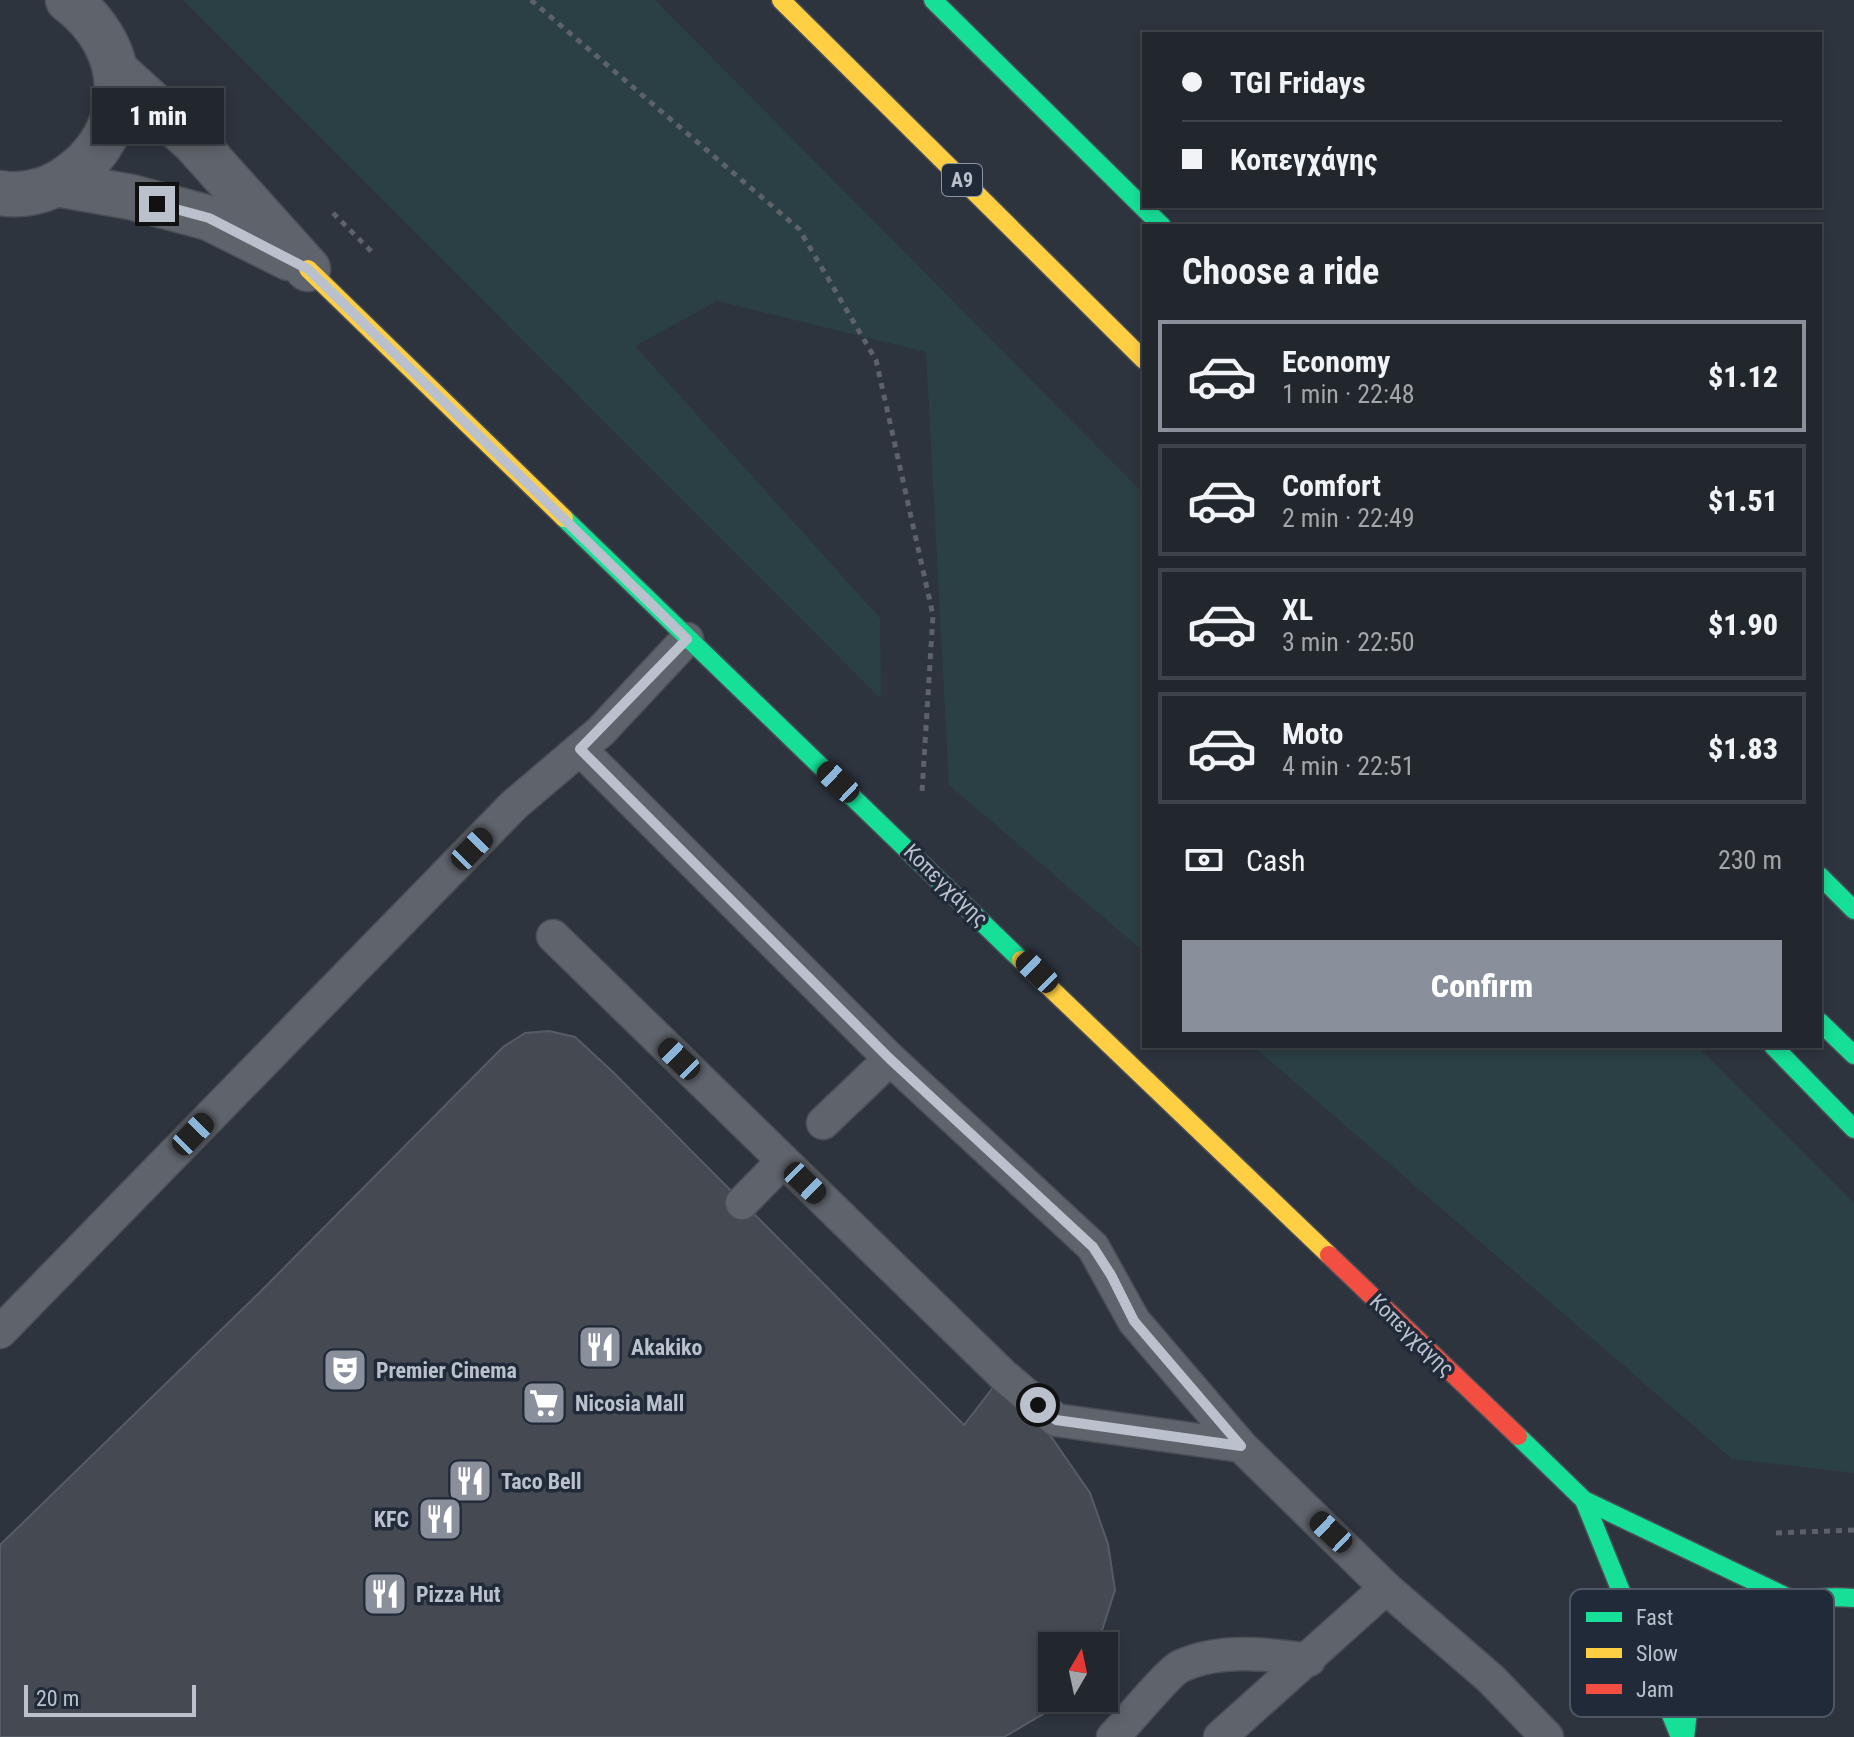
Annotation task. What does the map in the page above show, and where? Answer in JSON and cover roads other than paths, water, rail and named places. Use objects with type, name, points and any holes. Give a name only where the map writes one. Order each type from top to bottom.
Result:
[{"type":"main road","name":"A9","points":[[781,0],[1142,358]]},
{"type":"main road","points":[[933,0],[1142,206]]},
{"type":"main road","points":[[1144,208],[1160,224]]},
{"type":"main road","name":"Κοπεγχάγης","points":[[308,269],[687,639],[924,863],[1584,1500],[1770,1589]]},
{"type":"main road","points":[[1822,878],[1854,910]]},
{"type":"main road","points":[[1822,1024],[1854,1055]]},
{"type":"main road","points":[[1775,1048],[1854,1129]]},
{"type":"main road","name":"Κοπεγχάγης","points":[[1584,1500],[1621,1589]]},
{"type":"main road","points":[[1834,1595],[1854,1598]]},
{"type":"main road","name":"Κοπεγχάγης","points":[[1675,1717],[1683,1737]]},
{"type":"main road","points":[[1683,1737],[1687,1717]]},
{"type":"street","points":[[0,193],[33,193],[57,184],[86,165],[106,137],[117,105],[116,71],[99,28],[68,0]]},
{"type":"street","name":"Κοπεγχάγης","points":[[116,71],[194,142],[308,269]]},
{"type":"street","name":"Κοπεγχάγης","points":[[57,184],[131,197],[209,218],[308,269]]},
{"type":"lane","points":[[0,1332],[514,805],[580,749],[687,639]]},
{"type":"lane","points":[[580,749],[890,1059],[1093,1247],[1134,1321],[1241,1446],[1386,1588],[1491,1679],[1547,1737]]},
{"type":"lane","points":[[553,936],[1003,1375],[1056,1420],[1241,1446]]},
{"type":"lane","points":[[823,1123],[890,1059]]},
{"type":"lane","points":[[742,1203],[783,1161]]},
{"type":"lane","points":[[1220,1737],[1386,1588]]},
{"type":"lane","points":[[1113,1737],[1179,1666],[1223,1656],[1267,1654],[1309,1660]]},
{"type":"place","name":"Akakiko","points":[[600,1347]]},
{"type":"place","name":"Premier Cinema","points":[[345,1370]]},
{"type":"place","name":"Nicosia Mall","points":[[544,1403]]},
{"type":"place","name":"Taco Bell","points":[[470,1481]]},
{"type":"place","name":"KFC","points":[[440,1519]]},
{"type":"place","name":"Pizza Hut","points":[[385,1594]]}]
